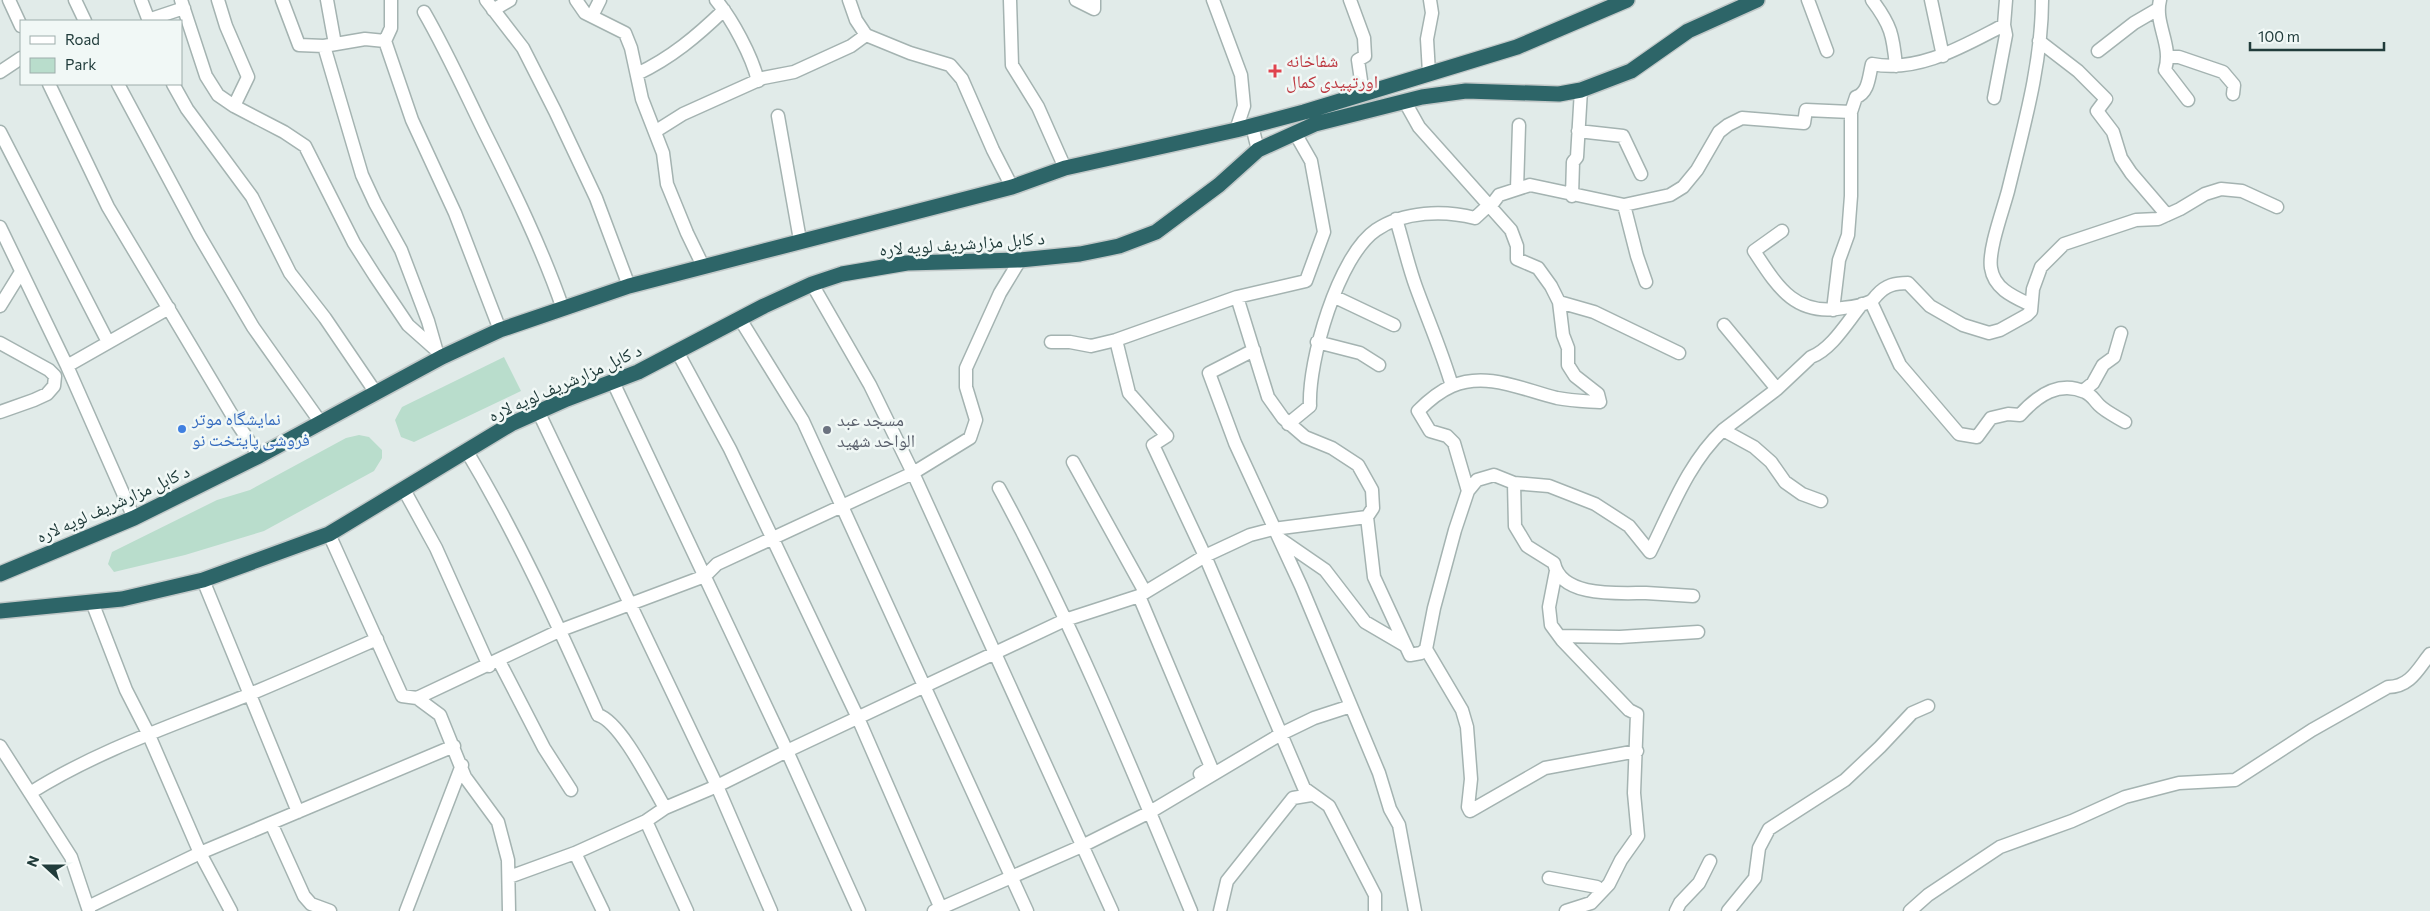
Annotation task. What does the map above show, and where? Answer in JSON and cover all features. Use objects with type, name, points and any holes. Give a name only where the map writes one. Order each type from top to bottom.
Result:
[{"type":"highway","name":"د کابل مزارشریف لویه لاره","points":[[0,611],[122,599],[202,580],[329,534],[511,424],[678,353],[740,319],[812,284],[842,274],[907,263],[1020,260],[1080,254],[1119,246],[1156,232],[1219,185],[1258,150],[1315,124],[1405,102],[1466,91],[1559,94],[1581,90],[1631,71],[1688,31],[1757,0]]},
{"type":"highway","name":"د کابل مزارشریف لویه لاره","points":[[0,574],[134,518],[321,423],[376,393],[439,353],[500,330],[629,286],[800,240],[1012,187],[1065,168],[1236,130],[1363,94],[1517,48],[1618,2]]},
{"type":"street","points":[[9,0],[20,24]]},
{"type":"street","points":[[75,0],[85,20]]},
{"type":"street","points":[[141,0],[148,20]]},
{"type":"street","points":[[218,0],[226,26],[248,77],[234,106]]},
{"type":"street","points":[[282,0],[299,45],[330,45],[364,38],[385,41]]},
{"type":"street","points":[[326,0],[330,8],[330,45],[362,175],[374,202],[401,250],[439,353]]},
{"type":"street","points":[[391,0],[391,28],[385,41],[412,120],[455,213],[500,330]]},
{"type":"street","points":[[510,0],[489,5],[523,48],[555,110],[596,198],[629,286]]},
{"type":"street","points":[[576,0],[586,13],[625,32],[632,48],[642,99],[663,153],[667,184],[687,234],[704,266]]},
{"type":"street","points":[[592,16],[600,0]]},
{"type":"street","points":[[716,0],[724,10],[748,55],[758,81]]},
{"type":"street","points":[[849,0],[856,20],[866,34],[910,53],[950,65],[962,79],[1012,187]]},
{"type":"street","points":[[1010,0],[1012,65],[1038,107],[1065,168]]},
{"type":"street","points":[[1076,0],[1094,9],[1094,0]]},
{"type":"street","points":[[1213,0],[1242,75],[1244,106],[1236,130]]},
{"type":"street","points":[[1350,0],[1366,45],[1365,56],[1358,60],[1363,94]]},
{"type":"street","points":[[1429,73],[1427,39],[1432,14],[1430,0]]},
{"type":"street","points":[[1808,0],[1827,51]]},
{"type":"street","points":[[1872,0],[1888,20],[1896,66]]},
{"type":"street","points":[[1931,0],[1943,56]]},
{"type":"street","points":[[1994,98],[2006,35],[2004,25],[2006,0]]},
{"type":"street","points":[[2031,305],[2008,294],[1995,281],[1991,267],[1996,234],[2027,109],[2042,23],[2042,0]]},
{"type":"street","points":[[150,20],[182,4],[206,76],[218,95],[305,146],[354,242],[375,276],[408,325],[439,353]]},
{"type":"street","points":[[2098,51],[2159,4],[2169,57],[2165,70],[2188,100]]},
{"type":"street","points":[[637,74],[663,62],[694,39],[724,10]]},
{"type":"street","points":[[424,12],[450,56],[551,274],[563,309]]},
{"type":"street","points":[[1833,310],[1839,260],[1848,235],[1851,196],[1851,112],[1856,97],[1866,91],[1872,64],[1896,66],[1943,56],[2004,25]]},
{"type":"street","points":[[656,131],[683,114],[758,81],[794,72],[851,46],[866,34]]},
{"type":"street","points":[[2039,41],[2078,71],[2100,96],[2106,99],[2097,112],[2113,132],[2121,158],[2166,215]]},
{"type":"street","points":[[2169,57],[2179,57],[2223,72],[2234,85],[2233,94]]},
{"type":"street","points":[[0,72],[20,59]]},
{"type":"street","points":[[49,85],[108,207],[234,420],[259,456]]},
{"type":"street","points":[[119,85],[199,234],[253,327],[321,423]]},
{"type":"street","points":[[174,85],[186,109],[252,197],[290,273],[325,318],[376,393]]},
{"type":"street","points":[[1572,196],[1573,162],[1576,159],[1581,90]]},
{"type":"street","points":[[1405,102],[1419,127],[1511,230],[1517,246],[1517,259],[1538,268],[1551,286],[1559,302],[1562,335],[1568,348],[1568,365],[1575,376],[1598,394],[1600,402],[1575,401],[1496,382],[1471,380],[1452,386],[1434,396],[1418,412],[1430,431],[1448,436],[1454,444],[1468,491]]},
{"type":"street","points":[[1288,424],[1310,406],[1309,391],[1317,342],[1334,296],[1354,254],[1366,238],[1376,230],[1396,219],[1420,215],[1454,213],[1475,218],[1490,206],[1499,195],[1530,185],[1572,196],[1624,205],[1676,193],[1697,170],[1719,132],[1742,118],[1804,122],[1806,110],[1851,112]]},
{"type":"street","points":[[778,116],[800,240]]},
{"type":"street","points":[[1517,189],[1519,125]]},
{"type":"street","points":[[1252,126],[1258,150]]},
{"type":"street","points":[[1578,131],[1623,136],[1641,174]]},
{"type":"street","points":[[0,132],[108,342]]},
{"type":"street","points":[[1051,342],[1070,342],[1091,346],[1116,340],[1236,296],[1306,281],[1324,232],[1311,161],[1295,133]]},
{"type":"street","points":[[1236,296],[1268,397],[1288,424],[1305,437],[1332,448],[1358,465],[1372,490],[1373,508],[1367,517],[1374,577],[1410,655],[1421,653],[1426,649],[1445,566],[1468,491],[1477,480],[1494,475],[1514,483],[1549,486],[1595,504],[1630,526],[1650,552],[1657,533],[1705,447],[1723,430],[1777,389],[1811,357],[1817,355],[1867,303],[1893,283],[1908,283],[1930,306],[1962,325],[1989,332],[2000,330],[2031,311],[2033,289],[2041,267],[2064,244],[2136,220],[2158,219],[2205,194],[2221,189],[2242,191],[2277,207]]},
{"type":"street","points":[[1624,205],[1637,256],[1646,282]]},
{"type":"street","points":[[1396,219],[1415,284],[1432,333],[1441,349],[1452,386]]},
{"type":"street","points":[[0,227],[75,384],[134,518]]},
{"type":"street","points":[[1782,231],[1754,250],[1781,288],[1799,304],[1825,312],[1867,303]]},
{"type":"street","points":[[417,698],[560,630],[704,576],[717,564],[913,473],[970,438],[976,420],[966,386],[966,368],[1000,293],[1020,260]]},
{"type":"street","points":[[0,306],[21,272]]},
{"type":"street","points":[[812,284],[870,385],[913,473],[1112,911]]},
{"type":"street","points":[[1334,296],[1394,325]]},
{"type":"street","points":[[1559,302],[1594,312],[1679,353]]},
{"type":"street","points":[[1867,303],[1900,365],[1959,434],[1976,437],[1991,418],[2008,414],[2020,415],[2033,400],[2043,393],[2064,388],[2084,391],[2098,405],[2126,422]]},
{"type":"street","points":[[66,366],[169,308]]},
{"type":"street","points":[[740,319],[803,421],[1027,911]]},
{"type":"street","points":[[1724,325],[1777,389]]},
{"type":"street","points":[[2084,391],[2093,383],[2103,365],[2114,357],[2121,333]]},
{"type":"street","points":[[1116,340],[1129,393],[1167,436],[1153,445],[1205,556],[1304,788],[1311,795],[1329,806],[1375,895],[1375,911]]},
{"type":"street","points":[[1317,342],[1360,353],[1379,365]]},
{"type":"street","points":[[0,343],[49,370],[55,376],[54,386],[47,394],[0,412]]},
{"type":"street","points":[[1254,350],[1209,373],[1232,434],[1351,706],[1379,773],[1390,809],[1399,825],[1415,911]]},
{"type":"street","points":[[678,353],[730,449],[858,718],[939,910],[1011,876],[1082,846],[1150,812],[1281,734],[1314,718],[1351,706]]},
{"type":"street","points":[[613,382],[787,751],[859,911]]},
{"type":"street","points":[[54,386],[75,384]]},
{"type":"street","points":[[538,411],[717,786],[772,911]]},
{"type":"street","points":[[1723,430],[1754,447],[1771,462],[1786,482],[1802,494],[1821,501]]},
{"type":"street","points":[[466,450],[560,630],[598,715],[607,718],[632,751],[665,808]]},
{"type":"street","points":[[1073,462],[1142,594],[1211,766],[1188,782],[1186,790]]},
{"type":"street","points":[[1514,483],[1516,526],[1527,546],[1554,563],[1556,571],[1549,607],[1551,625],[1629,710],[1637,714],[1634,793],[1638,836],[1621,860],[1609,884],[1591,903],[1566,911]]},
{"type":"street","points":[[403,488],[436,548],[494,663],[571,790]]},
{"type":"street","points":[[999,488],[1030,545],[1066,620],[1191,911]]},
{"type":"street","points":[[509,877],[575,853],[646,821],[665,808],[717,786],[787,751],[995,655],[1066,620],[1142,594],[1205,556],[1250,535],[1276,534],[1367,517]]},
{"type":"street","points":[[329,534],[402,696],[417,698],[440,715],[462,765],[465,777],[498,822],[508,860],[507,894],[509,911]]},
{"type":"street","points":[[1276,534],[1325,570],[1365,622],[1406,646]]},
{"type":"street","points":[[1556,571],[1573,586],[1596,593],[1693,596]]},
{"type":"street","points":[[202,580],[298,812]]},
{"type":"street","points":[[92,602],[126,690],[148,733],[200,853],[231,911]]},
{"type":"street","points":[[1560,636],[1620,637],[1698,632]]},
{"type":"street","points":[[30,793],[102,754],[148,733],[377,640]]},
{"type":"street","points":[[1426,649],[1462,710],[1467,727],[1471,779],[1468,806],[1470,811],[1545,768],[1637,751]]},
{"type":"street","points":[[1910,911],[1928,895],[2000,847],[2072,821],[2125,798],[2180,783],[2235,780],[2312,730],[2388,686],[2399,687],[2412,678],[2430,654]]},
{"type":"street","points":[[1728,911],[1754,878],[1759,848],[1769,829],[1845,780],[1912,713],[1928,706]]},
{"type":"street","points":[[0,746],[71,857],[89,909],[200,853],[454,746]]},
{"type":"street","points":[[406,911],[462,765]]},
{"type":"street","points":[[1220,911],[1227,880],[1293,798],[1311,795]]},
{"type":"street","points":[[646,821],[687,911]]},
{"type":"street","points":[[271,823],[304,896],[311,904],[330,911]]},
{"type":"street","points":[[575,853],[602,911]]},
{"type":"street","points":[[1676,911],[1680,903],[1699,883],[1710,861]]},
{"type":"street","points":[[1549,878],[1596,887],[1600,892]]},
{"type":"street","points":[[507,894],[511,897],[517,911]]},
{"type":"green space","points":[[504,357],[521,391],[414,442],[401,437],[395,420],[402,407]]},
{"type":"green space","points":[[359,435],[369,437],[382,450],[382,458],[374,471],[264,531],[185,555],[114,572],[108,564],[112,552],[217,500],[250,490],[346,438]]},
{"type":"place","name":"شفاخانه اورتپیدی کمال","points":[[1275,71]]},
{"type":"place","name":"نمایشگاه موتر فروشی پایتخت نو","points":[[182,429]]},
{"type":"place","name":"مسجد عبد الواحد شهید","points":[[827,430]]}]
